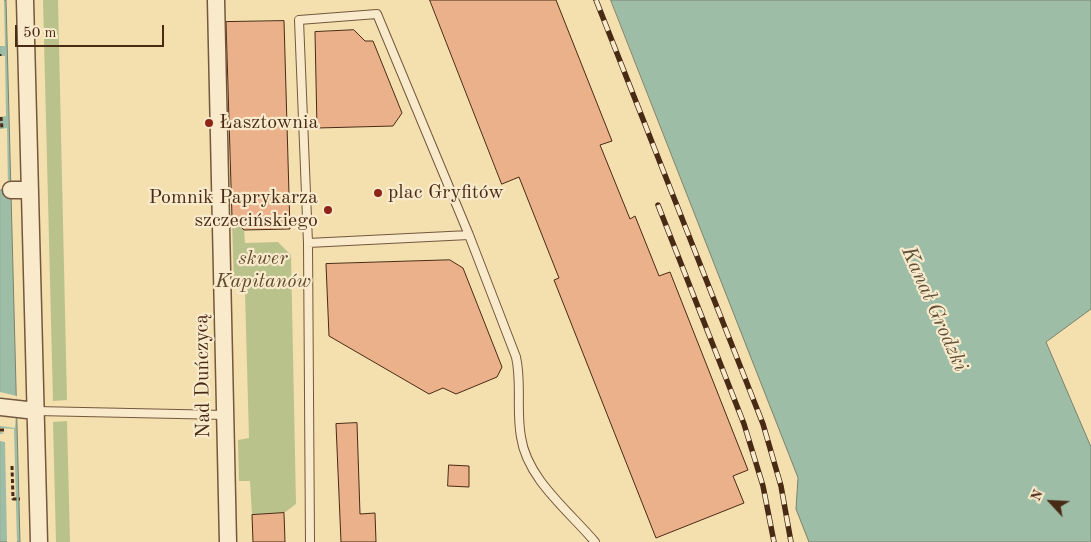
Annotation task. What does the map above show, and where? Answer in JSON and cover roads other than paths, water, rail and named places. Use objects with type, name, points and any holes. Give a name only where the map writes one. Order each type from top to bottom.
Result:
[{"type":"street","points":[[25,0],[39,542]]},
{"type":"street","name":"Nad Duńczycą","points":[[216,0],[228,542]]},
{"type":"street","points":[[11,190],[30,190]]},
{"type":"street","points":[[0,407],[36,411]]},
{"type":"lane","points":[[310,542],[308,242],[299,20],[377,14],[469,234],[516,357],[520,373],[520,435],[523,450],[529,463],[551,493],[595,542]]},
{"type":"lane","points":[[308,242],[469,234]]},
{"type":"lane","points":[[36,411],[226,415]]},
{"type":"water","points":[[0,0],[6,0],[20,542],[0,542]]},
{"type":"water","name":"Kanał Grodzki","points":[[611,0],[1091,0],[1091,309],[1046,342],[1091,447],[1091,542],[809,542],[796,509],[798,478]]},
{"type":"railway","points":[[596,0],[763,424],[781,486],[791,542]]},
{"type":"railway","points":[[658,205],[744,424],[763,486],[774,542]]},
{"type":"place","name":"Łasztownia","points":[[209,123]]},
{"type":"place","name":"plac Gryfitów","points":[[378,193]]},
{"type":"place","name":"Pomnik Paprykarza szczecińskiego","points":[[328,210]]},
{"type":"park label","name":"skwer Kapitanów","points":[[263,270]]}]
